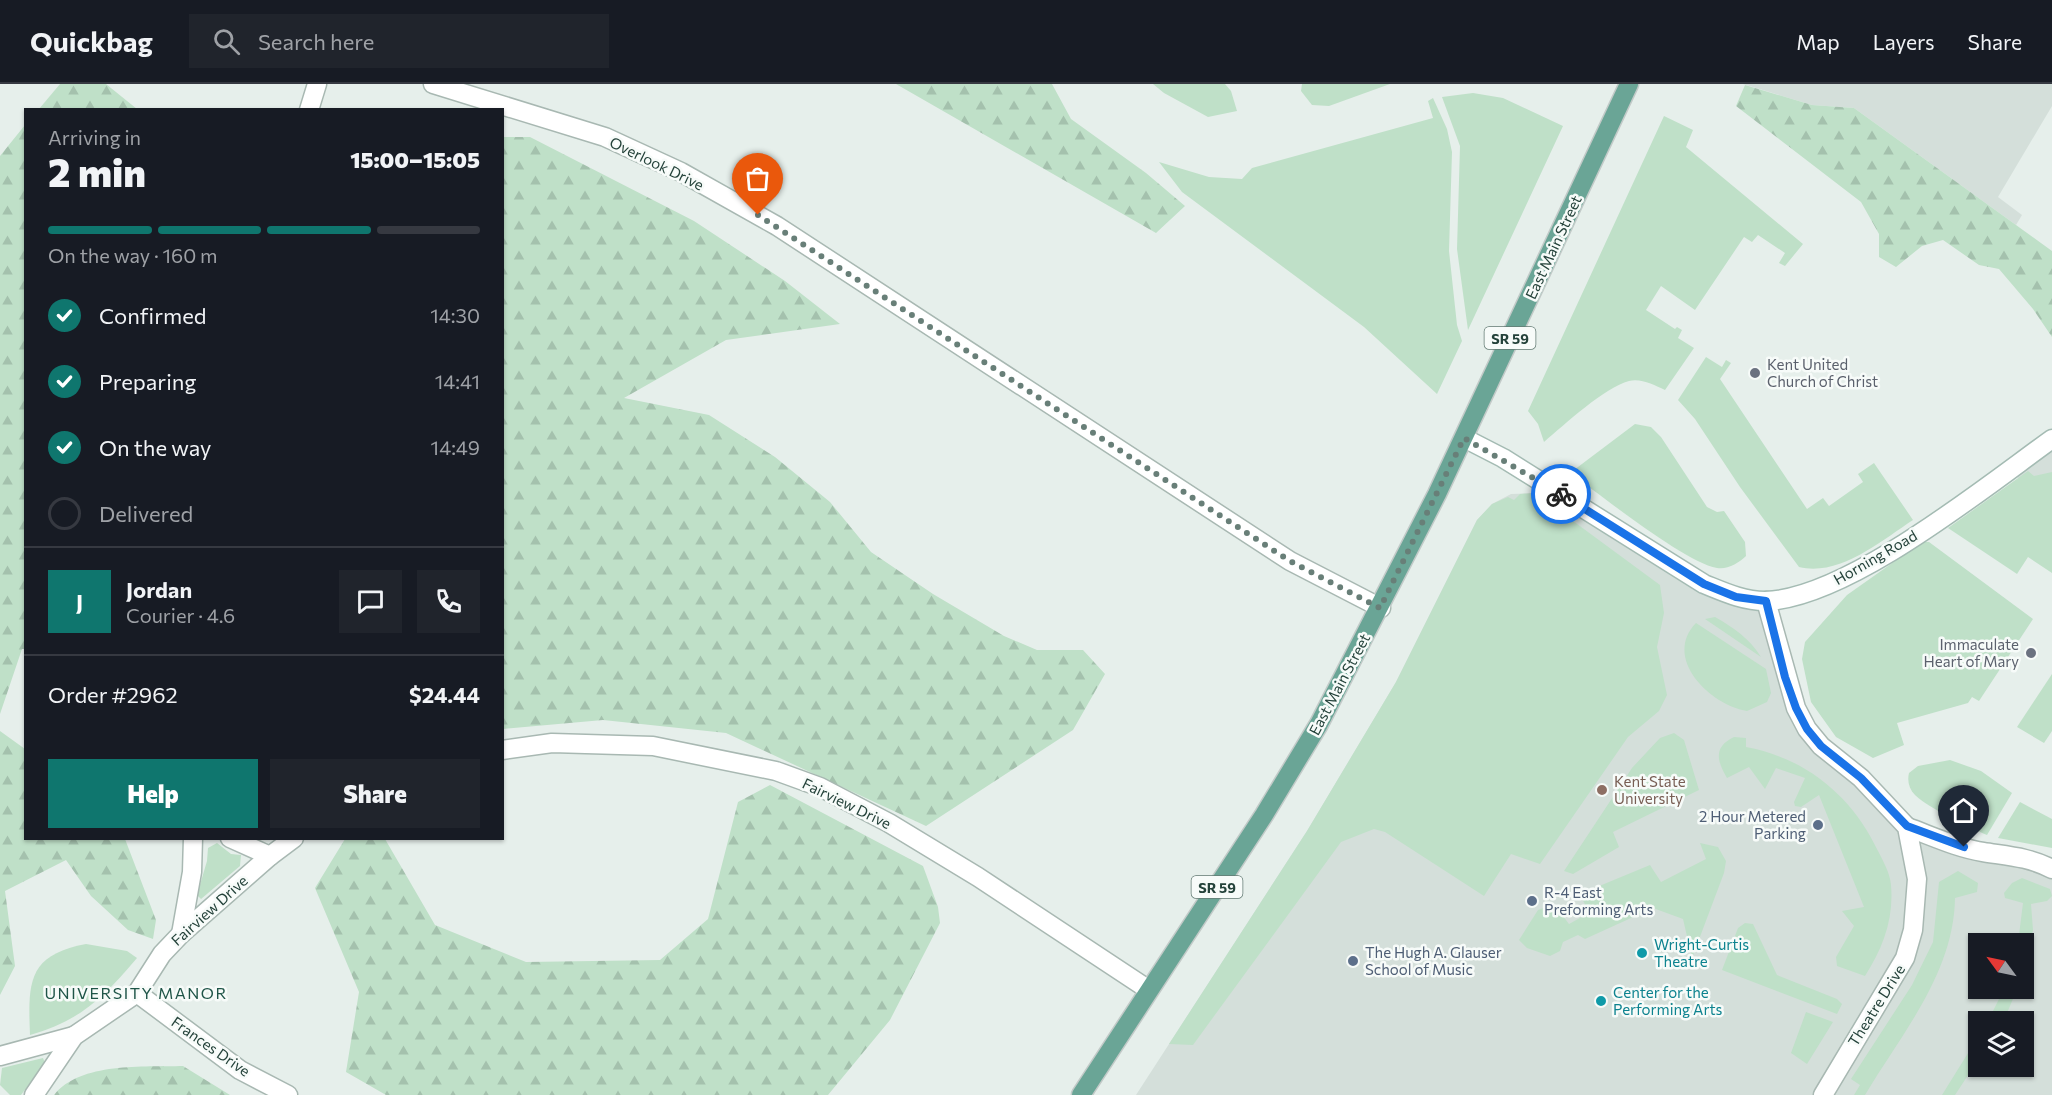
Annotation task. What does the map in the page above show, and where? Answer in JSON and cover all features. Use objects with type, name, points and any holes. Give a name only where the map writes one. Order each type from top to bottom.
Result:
[{"type":"main road","name":"East Main Street","points":[[1080,1095],[1264,815],[1319,724],[1380,608],[1464,438],[1629,84]]},
{"type":"street","points":[[310,108],[317,84]]},
{"type":"street","name":"Overlook Drive","points":[[432,84],[605,137],[681,172],[786,232],[1290,561],[1380,608]]},
{"type":"street","name":"Horning Road","points":[[1464,438],[1503,458],[1704,584],[1736,597],[1766,601],[1813,590],[1859,570],[1938,520],[2052,439]]},
{"type":"street","points":[[1766,601],[1785,677],[1796,708],[1807,729],[1821,746],[1861,778],[1907,826],[1946,842],[1982,852],[2014,855],[2052,868]]},
{"type":"street","name":"Fairview Drive","points":[[504,750],[552,743],[653,746],[776,771],[820,787],[889,823],[978,877],[1149,990]]},
{"type":"street","name":"Theatre Drive","points":[[1822,1095],[1905,958],[1917,902],[1917,879],[1907,826]]},
{"type":"street","points":[[181,934],[192,872],[193,840]]},
{"type":"street","points":[[234,840],[270,856]]},
{"type":"street","name":"Fairview Drive","points":[[137,993],[162,954],[181,934],[291,840]]},
{"type":"street","points":[[0,1056],[74,1036],[137,993]]},
{"type":"street","name":"Frances Drive","points":[[137,993],[240,1070],[288,1095]]},
{"type":"street","points":[[34,1095],[74,1036]]},
{"type":"shaded area","points":[[1743,84],[2052,84],[2052,106],[1998,197],[2022,215],[2016,225],[1854,108],[1812,105]]},
{"type":"shaded area","points":[[2052,440],[2052,507],[2009,470]]},
{"type":"shaded area","name":"Kent State University","points":[[1540,481],[1695,578],[1766,601],[1796,708],[1907,827],[2052,869],[2052,1095],[1136,1095],[1307,831],[1396,682],[1477,520],[1492,504],[1511,494],[1535,493]]},
{"type":"green space","points":[[60,84],[106,84],[136,108],[40,108]]},
{"type":"green space","points":[[896,84],[1052,84],[1071,119],[1146,173],[1185,206],[1156,233]]},
{"type":"green space","points":[[1153,84],[1225,84],[1231,91],[1237,111],[1208,117],[1164,93]]},
{"type":"green space","points":[[1302,84],[1390,84],[1329,106],[1312,105],[1301,91]]},
{"type":"green space","points":[[1745,85],[1812,105],[1854,108],[2052,251],[2052,337],[2033,309],[1999,269],[1979,265],[1943,240],[1922,246],[1896,267],[1879,257],[1879,234],[1861,202],[1736,106]]},
{"type":"green space","points":[[1473,93],[1503,98],[1563,126],[1468,330],[1457,249],[1460,146],[1442,97]]},
{"type":"green space","points":[[1433,98],[1447,129],[1452,152],[1449,251],[1457,325],[1462,341],[1437,394],[1364,327],[1182,192],[1159,162],[1209,177],[1242,179],[1252,168],[1433,118],[1428,101]]},
{"type":"green space","points":[[1664,116],[1693,130],[1686,147],[1803,244],[1785,266],[1779,263],[1785,253],[1758,235],[1752,242],[1744,237],[1695,310],[1661,286],[1646,310],[1675,329],[1677,327],[1682,330],[1678,338],[1694,348],[1665,390],[1638,380],[1619,385],[1585,407],[1544,442],[1538,424],[1528,411]]},
{"type":"green space","points":[[24,126],[24,649],[22,649],[0,714],[0,156]]},
{"type":"green space","points":[[504,137],[530,137],[694,221],[785,281],[840,324],[726,340],[624,398],[709,415],[775,457],[830,502],[871,552],[933,594],[1004,636],[1037,650],[1083,650],[1105,674],[1073,730],[926,826],[726,733],[603,720],[504,729]]},
{"type":"green space","points":[[1706,357],[1722,367],[1726,360],[1731,363],[1720,379],[1807,509],[1823,498],[1829,506],[1863,482],[1858,474],[1874,463],[1913,520],[1873,547],[1844,562],[1814,569],[1799,567],[1740,487],[1695,419],[1678,400]]},
{"type":"green space","points":[[1635,424],[1651,427],[1661,437],[1707,507],[1717,512],[1724,511],[1745,542],[1746,556],[1743,559],[1725,568],[1702,563],[1664,541],[1570,473]]},
{"type":"green space","points":[[2028,471],[2034,476],[2052,472],[2052,573],[2028,557],[2017,574],[1948,528]]},
{"type":"green space","points":[[1535,493],[1660,585],[1664,613],[1657,647],[1667,695],[1659,711],[1628,737],[1540,864],[1511,854],[1484,896],[1385,832],[1374,829],[1341,842],[1193,1045],[1169,1044],[1307,831],[1396,682],[1477,520],[1492,504],[1508,497],[1514,500],[1520,494]]},
{"type":"green space","points":[[1922,542],[1929,542],[2033,619],[1979,701],[1972,697],[1968,703],[1897,723],[1904,745],[1873,758],[1836,737],[1811,702],[1802,659],[1805,642],[1847,595]]},
{"type":"green space","points":[[1715,617],[1741,634],[1761,657],[1705,619]]},
{"type":"green space","points":[[1696,623],[1766,669],[1771,693],[1767,702],[1747,711],[1733,707],[1719,700],[1695,678],[1687,665],[1684,651],[1687,637]]},
{"type":"green space","points":[[2052,674],[2052,731],[2044,743],[2017,727]]},
{"type":"green space","points":[[0,731],[24,748],[24,840],[125,840],[156,920],[153,939],[128,930],[91,896],[66,860],[5,891],[15,966],[0,995]]},
{"type":"green space","points":[[1674,733],[1684,740],[1699,790],[1613,832],[1619,847],[1573,874],[1564,871],[1632,768],[1660,738]]},
{"type":"green space","points":[[1734,737],[1746,738],[1746,747],[1788,760],[1825,782],[1855,813],[1867,831],[1888,872],[1891,910],[1882,944],[1865,976],[1837,966],[1836,957],[1854,926],[1842,911],[1864,907],[1819,795],[1801,807],[1795,806],[1794,802],[1805,778],[1776,768],[1765,789],[1749,767],[1727,778],[1719,755],[1723,745]]},
{"type":"green space","points":[[1950,760],[1981,771],[2012,793],[1987,835],[1930,806],[1915,795],[1910,788],[1909,773],[1918,766]]},
{"type":"green space","points":[[770,785],[923,866],[938,907],[940,923],[890,1020],[828,1095],[386,1095],[346,1072],[359,992],[315,888],[344,840],[386,840],[435,925],[526,962],[660,960],[708,919],[738,802]]},
{"type":"green space","points":[[2020,802],[2052,819],[2052,848],[1998,838]]},
{"type":"green space","points":[[217,843],[231,854],[241,855],[240,866],[201,899],[197,895],[207,861],[208,848]]},
{"type":"green space","points":[[1700,843],[1718,847],[1726,861],[1724,873],[1692,958],[1683,919],[1653,908],[1585,939],[1578,935],[1563,942],[1560,951],[1550,956],[1527,948],[1519,940],[1538,910],[1554,904],[1569,924],[1589,913],[1580,894],[1650,865],[1661,882],[1706,859]]},
{"type":"green space","points":[[1958,871],[1978,883],[1977,892],[1955,898],[1946,952],[1924,1001],[1865,1095],[1854,1095],[1860,1085],[1851,1079],[1912,985],[1933,942],[1939,882]]},
{"type":"green space","points":[[2022,878],[2050,889],[2052,896],[2047,901],[2031,904],[2032,933],[2019,933],[2023,903],[2005,898],[2004,893],[2012,883]]},
{"type":"green space","points":[[1745,923],[1753,924],[1777,975],[1837,999],[1842,1004],[1837,1014],[1722,970],[1738,928]]},
{"type":"green space","points":[[86,944],[127,951],[137,958],[90,1006],[63,1023],[30,1035],[31,986],[35,974],[52,956]]},
{"type":"green space","points":[[1999,999],[2013,999],[2008,1011],[1993,1011]]},
{"type":"green space","points":[[1806,1012],[1833,1022],[1807,1064],[1791,1053]]},
{"type":"green space","points":[[1968,1053],[1968,1075],[1955,1095],[1942,1095]]},
{"type":"green space","points":[[43,1058],[45,1063],[21,1095],[10,1095],[0,1085],[2,1068]]},
{"type":"green space","points":[[183,1066],[230,1095],[54,1095],[65,1084],[96,1072],[114,1068]]},
{"type":"way so far","points":[[758,215],[1290,561],[1380,608],[1464,438],[1503,458],[1561,494]]},
{"type":"place","name":"Kent United Church of Christ","points":[[1755,373]]},
{"type":"place","name":"Immaculate Heart of Mary","points":[[2031,653]]},
{"type":"place","name":"Kent State University","points":[[1602,790]]},
{"type":"place","name":"2 Hour Metered Parking","points":[[1818,825]]},
{"type":"place","name":"R-4 East Preforming Arts","points":[[1532,901]]},
{"type":"place","name":"Wright-Curtis Theatre","points":[[1642,953]]},
{"type":"place","name":"The Hugh A. Glauser School of Music","points":[[1353,961]]},
{"type":"place","name":"Center for the Performing Arts","points":[[1601,1001]]},
{"type":"district","name":"UNIVERSITY MANOR","points":[[136,992]]},
{"type":"route","points":[[1561,494],[1704,584],[1736,597],[1766,601],[1785,677],[1796,708],[1807,729],[1821,746],[1861,778],[1885,801],[1907,826],[1964,847]]}]
